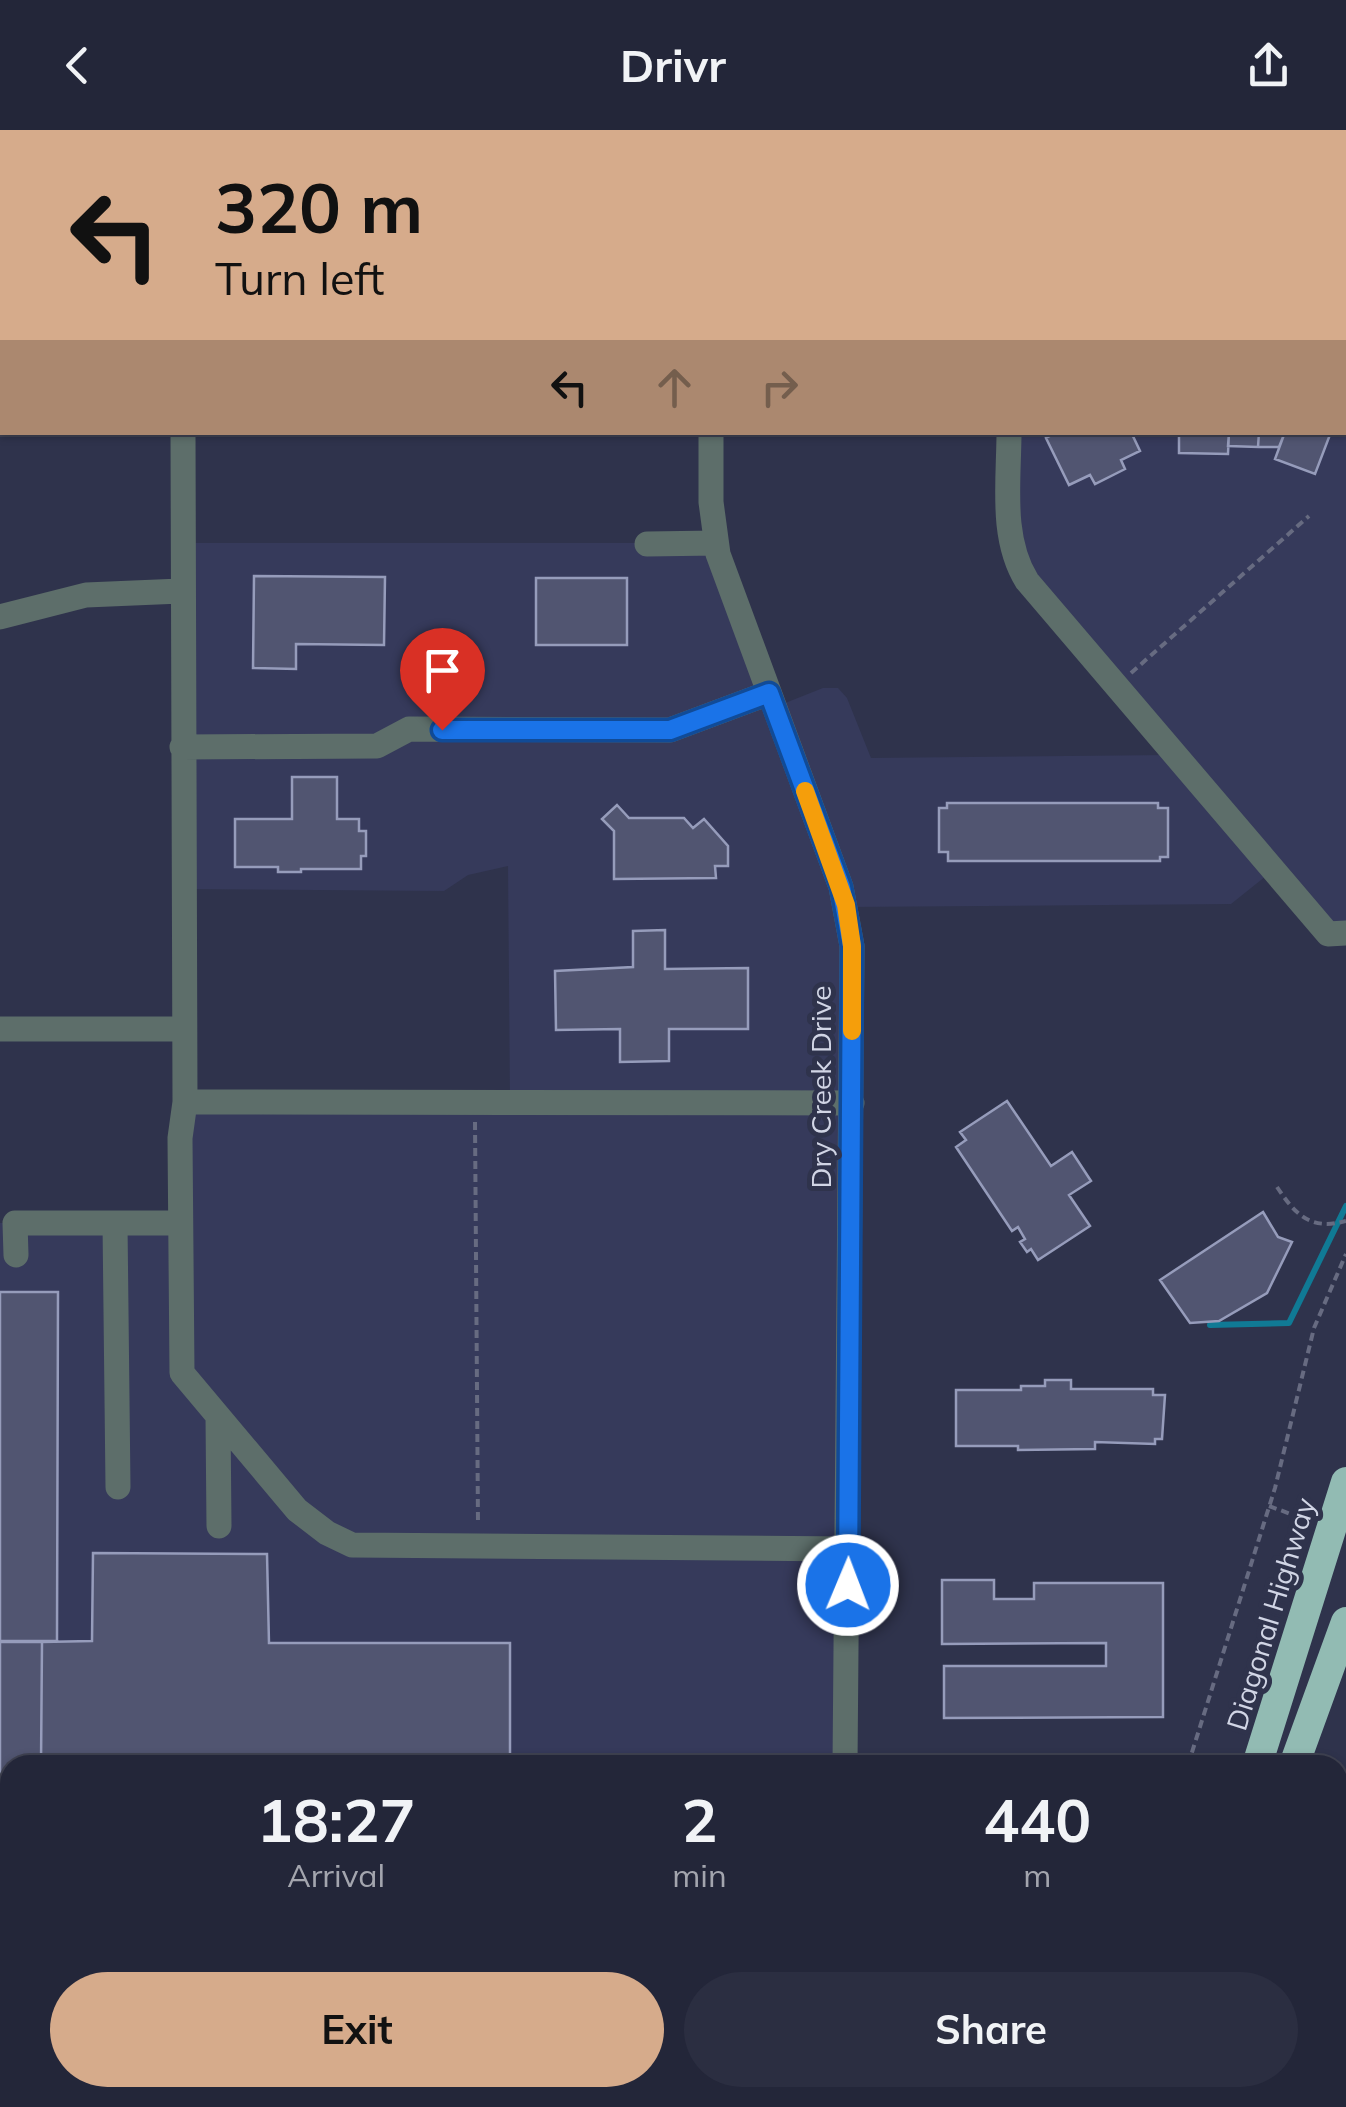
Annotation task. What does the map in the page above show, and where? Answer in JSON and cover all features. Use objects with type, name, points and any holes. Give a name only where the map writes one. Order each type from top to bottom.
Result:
[{"type":"highway","name":"Diagonal Highway","points":[[1260,1755],[1346,1482]]},
{"type":"highway","points":[[1298,1755],[1346,1622]]},
{"type":"street","points":[[184,435],[186,1102],[180,1138],[182,1372],[280,1492],[308,1519],[336,1538],[368,1548],[848,1549]]},
{"type":"street","name":"Dry Creek Drive","points":[[711,435],[711,502],[716,543],[846,905],[852,946],[846,1755]]},
{"type":"street","points":[[1009,435],[1010,538],[1015,560],[1035,592],[1328,934],[1346,933]]},
{"type":"street","points":[[646,544],[716,543]]},
{"type":"street","points":[[0,617],[86,594],[182,591]]},
{"type":"street","points":[[182,746],[377,746],[409,730],[670,730],[769,693]]},
{"type":"street","points":[[0,1029],[184,1029]]},
{"type":"street","points":[[186,1102],[852,1103]]},
{"type":"street","points":[[16,1255],[15,1223],[179,1223]]},
{"type":"street","points":[[115,1223],[118,1488]]},
{"type":"street","points":[[218,1417],[218,1526]]},
{"type":"path","points":[[1116,686],[1309,516]]},
{"type":"path","points":[[475,1103],[478,1548]]},
{"type":"path","points":[[1277,1186],[1294,1214],[1330,1224],[1344,1222]]},
{"type":"path","points":[[1190,1755],[1269,1506],[1314,1328],[1346,1254]]},
{"type":"path","points":[[1269,1506],[1308,1520]]},
{"type":"shaded area","points":[[1009,435],[1346,435],[1346,935],[1271,872],[1231,904],[847,907],[845,1755],[0,1755],[0,1223],[179,1223],[185,1102],[510,1102],[508,866],[468,875],[444,891],[183,889],[182,543],[716,543],[775,707],[823,688],[838,688],[847,698],[871,758],[1172,755],[1026,582]]},
{"type":"building","points":[[1132,435],[1140,451],[1121,460],[1125,469],[1095,484],[1090,475],[1069,485],[1046,438]]},
{"type":"building","points":[[1179,435],[1229,435],[1228,454],[1179,453]]},
{"type":"building","points":[[1229,435],[1259,435],[1258,447],[1228,446]]},
{"type":"building","points":[[1259,435],[1284,435],[1279,447],[1258,447]]},
{"type":"building","points":[[1284,435],[1330,435],[1315,474],[1275,459]]},
{"type":"building","points":[[254,576],[385,577],[384,645],[296,644],[296,669],[253,668]]},
{"type":"building","points":[[536,578],[627,578],[627,645],[536,645]]},
{"type":"building","points":[[292,777],[337,777],[337,819],[359,819],[359,831],[366,831],[366,856],[361,856],[361,869],[278,872],[278,867],[235,867],[235,819],[292,819]]},
{"type":"building","points":[[947,803],[1158,803],[1158,808],[1168,808],[1168,857],[1160,857],[1160,861],[948,861],[948,852],[939,852],[939,808],[947,808]]},
{"type":"building","points":[[617,805],[629,818],[684,818],[693,828],[704,819],[728,846],[728,866],[715,866],[716,878],[614,879],[614,831],[602,819]]},
{"type":"building","points":[[665,930],[665,969],[748,968],[748,1029],[669,1029],[669,1061],[620,1062],[620,1029],[556,1030],[555,971],[633,967],[633,931]]},
{"type":"building","points":[[1007,1101],[1051,1166],[1072,1152],[1091,1181],[1069,1195],[1090,1226],[1038,1260],[1031,1249],[1027,1252],[1020,1242],[1025,1239],[1018,1227],[1012,1231],[956,1147],[966,1140],[960,1132]]},
{"type":"building","points":[[1263,1212],[1278,1237],[1292,1242],[1267,1293],[1219,1321],[1190,1323],[1160,1280]]},
{"type":"building","points":[[0,1292],[58,1292],[57,1641],[0,1641]]},
{"type":"building","points":[[1045,1380],[1071,1380],[1071,1389],[1153,1389],[1153,1395],[1165,1395],[1162,1439],[1155,1439],[1155,1444],[1095,1442],[1095,1449],[956,1446],[956,1390],[1021,1390],[1021,1386],[1045,1386]]},
{"type":"building","points":[[93,1553],[267,1554],[269,1643],[510,1643],[510,1755],[41,1755],[42,1642],[92,1641]]},
{"type":"building","points":[[942,1580],[994,1580],[994,1599],[1034,1599],[1034,1583],[1163,1583],[1163,1717],[944,1718],[944,1666],[1106,1666],[1106,1643],[942,1644]]},
{"type":"building","points":[[0,1642],[42,1642],[41,1755],[0,1755]]},
{"type":"waterway","points":[[1210,1325],[1289,1323],[1346,1206]]},
{"type":"slow traffic","points":[[805,791],[846,905],[852,946],[852,1031]]},
{"type":"route","points":[[442,730],[670,730],[769,693],[841,887],[852,946],[848,1585]]}]
